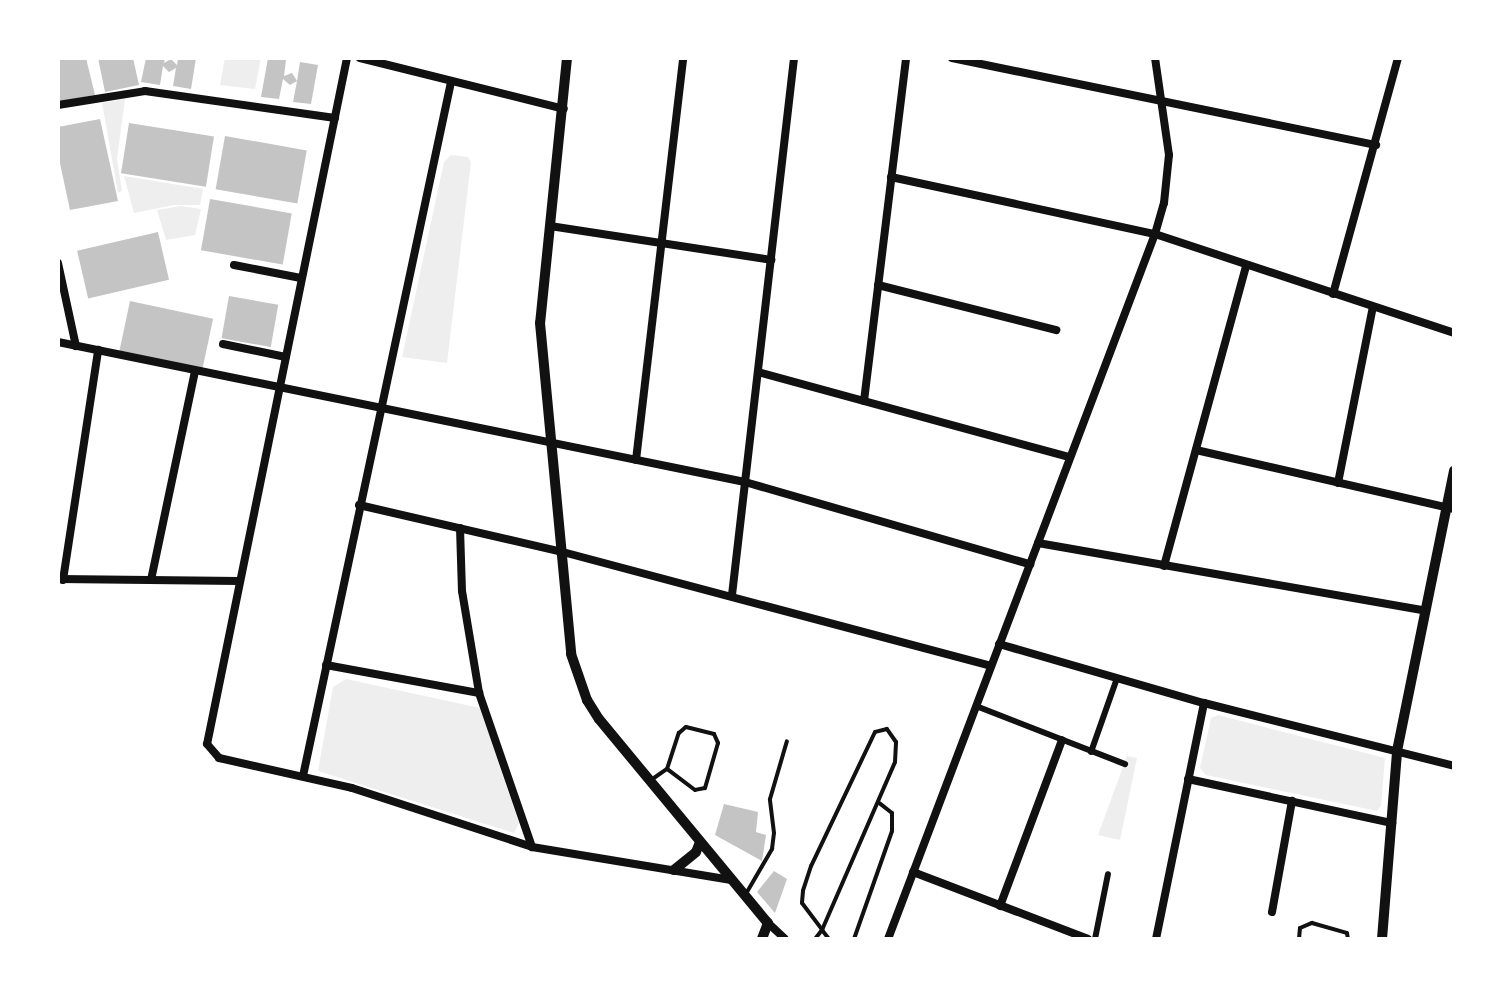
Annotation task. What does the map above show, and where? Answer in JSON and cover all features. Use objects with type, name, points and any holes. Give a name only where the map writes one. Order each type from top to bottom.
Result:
[{"type":"street","points":[[347,58],[206,734],[210,752],[219,758],[303,776],[532,847],[731,880]]},
{"type":"street","points":[[360,58],[564,109]]},
{"type":"street","points":[[567,58],[540,323],[567,631],[577,675],[599,719],[744,896],[785,939]]},
{"type":"street","points":[[636,460],[683,58]]},
{"type":"street","points":[[732,595],[794,58]]},
{"type":"street","points":[[864,401],[906,58]]},
{"type":"street","points":[[952,58],[1376,145]]},
{"type":"street","points":[[888,939],[1155,234],[1168,179],[1155,58]]},
{"type":"street","points":[[1333,294],[1398,58]]},
{"type":"street","points":[[303,776],[378,408],[451,82]]},
{"type":"street","points":[[58,105],[145,91],[335,118]]},
{"type":"street","points":[[891,177],[1155,234],[1454,333]]},
{"type":"street","points":[[550,226],[771,260]]},
{"type":"street","points":[[58,263],[76,346]]},
{"type":"street","points":[[234,265],[301,278]]},
{"type":"street","points":[[1164,566],[1246,266]]},
{"type":"street","points":[[878,285],[1056,330]]},
{"type":"street","points":[[1338,483],[1373,307]]},
{"type":"street","points":[[58,342],[745,482],[1030,564]]},
{"type":"street","points":[[223,344],[286,357]]},
{"type":"street","points":[[98,350],[60,580],[239,581]]},
{"type":"street","points":[[151,580],[195,371]]},
{"type":"street","points":[[758,372],[1069,457]]},
{"type":"street","points":[[1196,450],[1450,508]]},
{"type":"street","points":[[1382,939],[1397,751],[1450,508],[1454,471]]},
{"type":"street","points":[[359,505],[732,595],[991,666]]},
{"type":"street","points":[[460,528],[462,591],[479,693],[532,847]]},
{"type":"street","points":[[1038,543],[1426,611]]},
{"type":"street","points":[[999,644],[1204,703],[1454,766]]},
{"type":"street","points":[[326,665],[479,693]]},
{"type":"street","points":[[1091,752],[1117,678]]},
{"type":"street","points":[[1156,939],[1204,703]]},
{"type":"street","points":[[976,706],[1125,764]]},
{"type":"street","points":[[1000,906],[1062,740]]},
{"type":"street","points":[[1188,779],[1392,823]]},
{"type":"street","points":[[1272,912],[1292,801]]},
{"type":"street","points":[[674,870],[696,852],[700,842]]},
{"type":"street","points":[[913,872],[1000,906],[1060,934],[1088,939]]},
{"type":"street","points":[[1095,939],[1108,874]]},
{"type":"street","points":[[762,939],[768,923]]},
{"type":"lane","points":[[649,782],[667,769],[679,733],[686,727],[714,734],[718,743],[705,788],[695,790],[667,769]]},
{"type":"lane","points":[[815,939],[822,930],[895,762],[896,742],[887,729],[875,732],[807,878],[802,903],[822,930],[829,939]]},
{"type":"lane","points":[[744,896],[772,849],[774,824],[770,799],[787,741]]},
{"type":"lane","points":[[854,939],[892,831],[892,813],[878,803]]},
{"type":"lane","points":[[1299,939],[1300,928],[1312,923],[1347,933],[1348,939]]},
{"type":"shaded area","points":[[225,58],[261,58],[255,89],[220,85]]},
{"type":"shaded area","points":[[125,99],[117,159],[122,191],[118,193],[102,103]]},
{"type":"shaded area","points":[[451,155],[468,157],[471,162],[447,363],[402,357],[444,162]]},
{"type":"shaded area","points":[[124,176],[203,189],[200,205],[174,205],[134,213]]},
{"type":"shaded area","points":[[181,206],[201,209],[195,235],[166,240],[157,210]]},
{"type":"shaded area","points":[[346,679],[480,708],[519,823],[514,833],[318,771],[333,687]]},
{"type":"shaded area","points":[[1218,715],[1385,758],[1381,806],[1377,811],[1206,775],[1200,768],[1211,718]]},
{"type":"shaded area","points":[[1127,756],[1137,758],[1120,840],[1098,835]]},
{"type":"building","points":[[58,58],[86,58],[95,95],[58,102]]},
{"type":"building","points":[[98,58],[133,58],[139,85],[105,92]]},
{"type":"building","points":[[146,58],[165,58],[164,63],[171,59],[177,65],[178,58],[196,58],[191,89],[173,86],[176,68],[169,72],[163,66],[160,85],[141,82]]},
{"type":"building","points":[[268,58],[286,60],[284,76],[292,73],[297,81],[290,85],[283,79],[279,99],[261,97]]},
{"type":"building","points":[[300,62],[318,65],[311,104],[293,102]]},
{"type":"building","points":[[100,119],[118,201],[70,210],[58,154],[58,127]]},
{"type":"building","points":[[129,123],[214,136],[206,187],[121,173]]},
{"type":"building","points":[[225,136],[307,150],[297,204],[216,189]]},
{"type":"building","points":[[210,199],[292,213],[283,265],[201,250]]},
{"type":"building","points":[[158,232],[169,280],[88,298],[77,251]]},
{"type":"building","points":[[229,296],[278,305],[271,347],[222,338]]},
{"type":"building","points":[[130,301],[213,319],[203,369],[119,351]]},
{"type":"building","points":[[724,804],[758,812],[756,832],[766,835],[762,861],[715,835]]},
{"type":"building","points":[[774,871],[787,879],[775,913],[757,892]]}]
